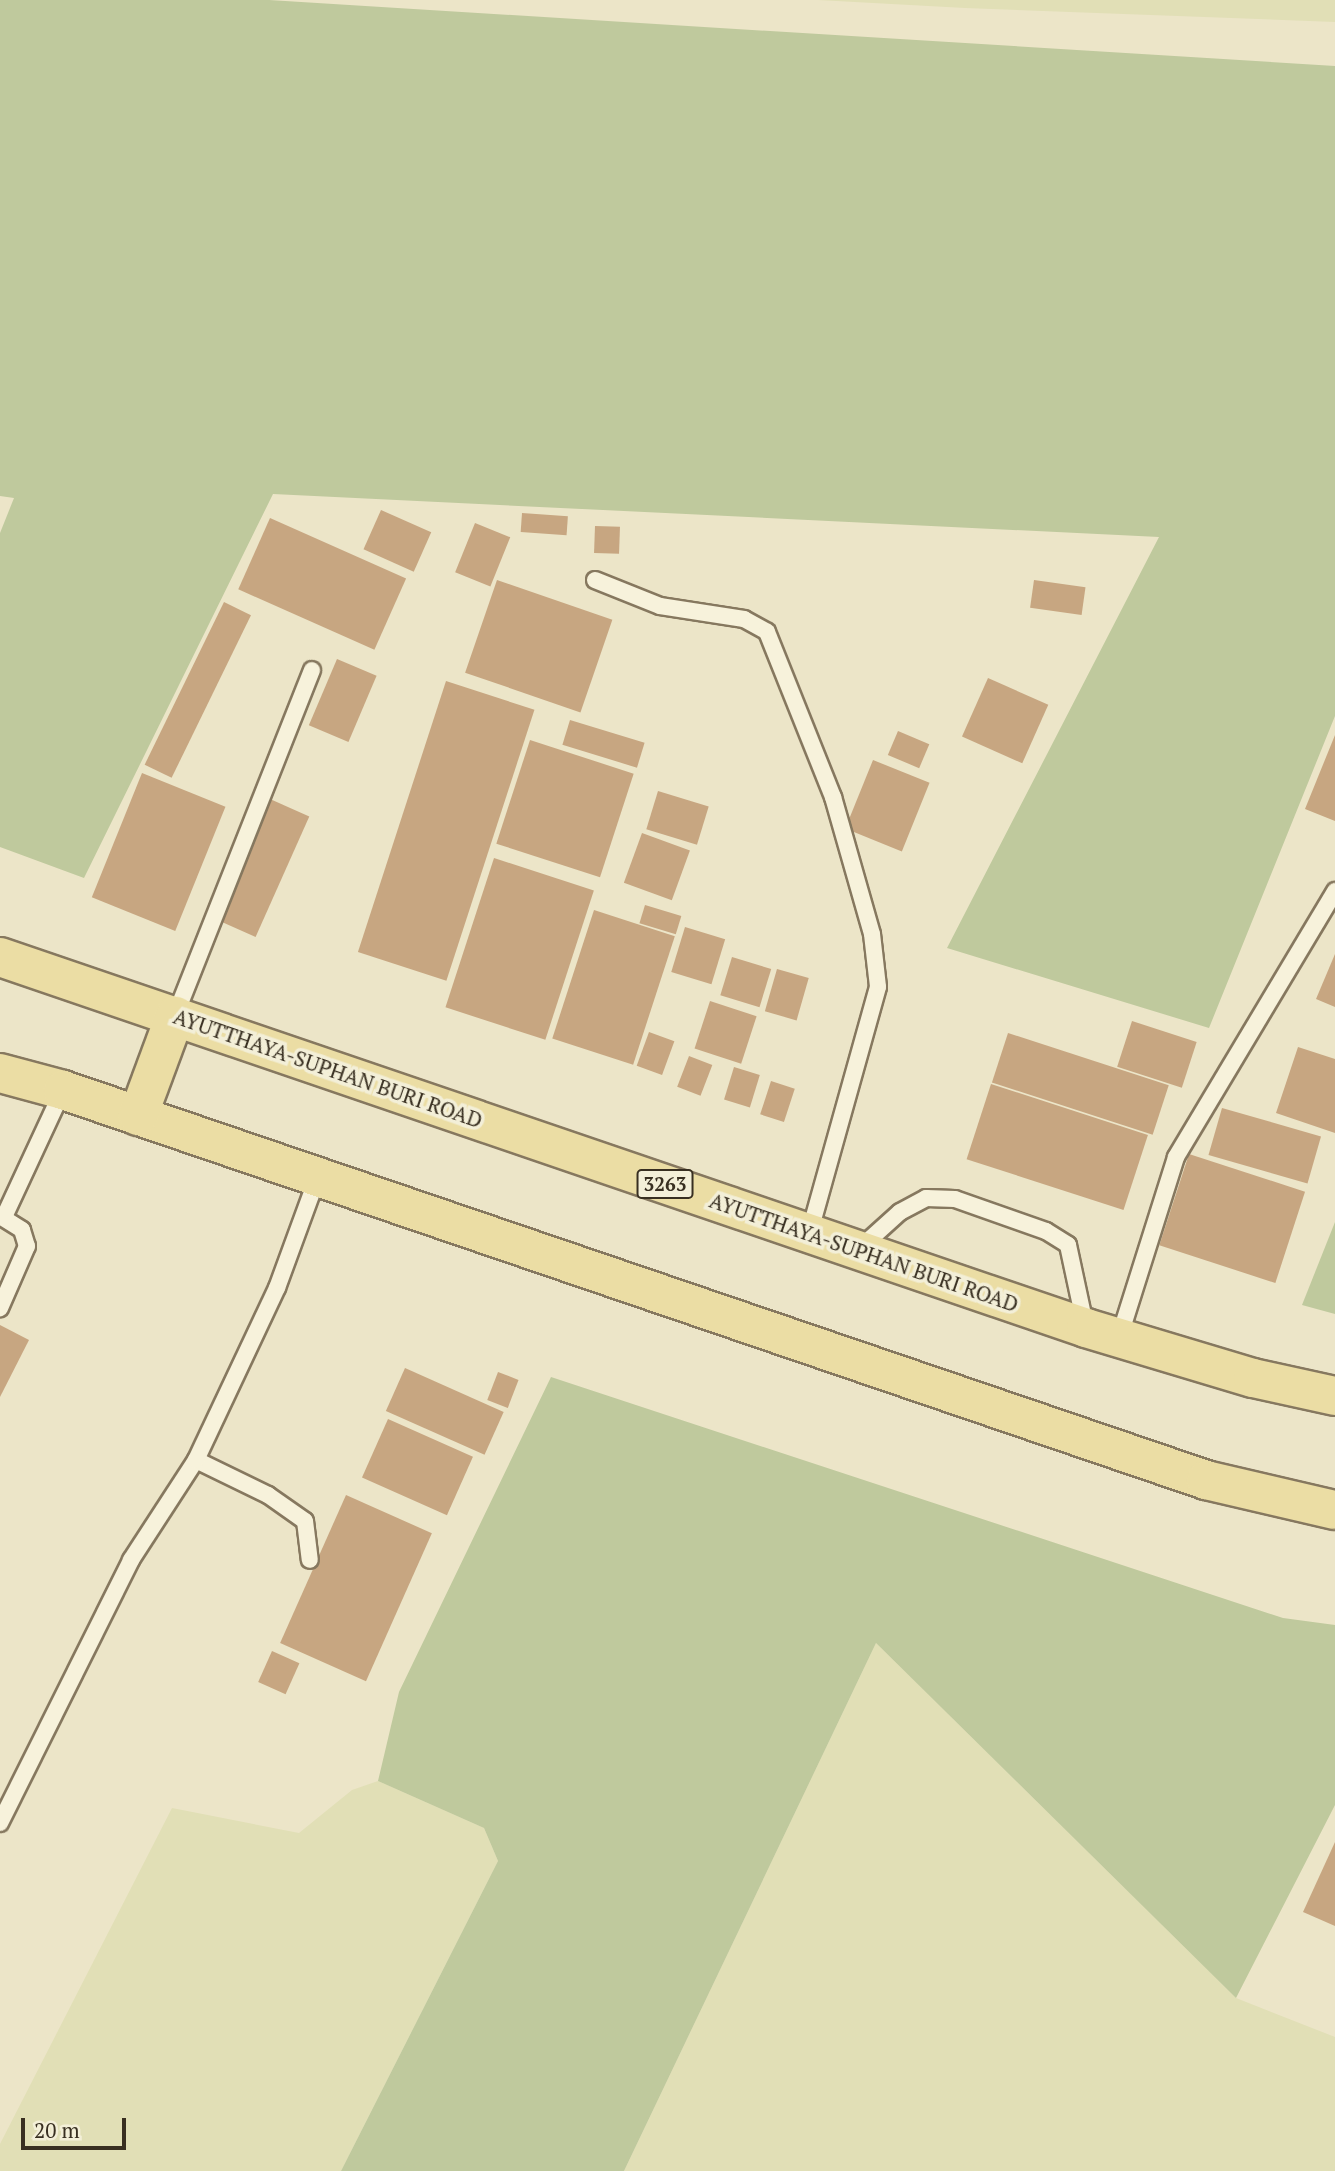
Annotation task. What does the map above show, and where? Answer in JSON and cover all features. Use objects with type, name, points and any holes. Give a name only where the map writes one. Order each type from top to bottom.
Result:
[{"type":"main road","name":"AYUTTHAYA-SUPHAN BURI ROAD","points":[[0,957],[1102,1333],[1335,1396]]},
{"type":"main road","points":[[138,1116],[175,1016]]},
{"type":"main road","points":[[0,1073],[63,1090],[318,1176],[1206,1480],[1335,1510]]},
{"type":"lane","points":[[595,580],[660,606],[744,619],[767,632],[833,797],[872,934],[878,987],[809,1234]]},
{"type":"lane","points":[[175,1016],[312,670]]},
{"type":"lane","points":[[1102,1333],[1176,1157],[1335,891]]},
{"type":"lane","points":[[0,1308],[23,1263],[27,1246],[22,1230],[2,1217],[63,1090]]},
{"type":"lane","points":[[0,1823],[131,1560],[196,1460],[277,1288],[318,1176]]},
{"type":"lane","points":[[857,1251],[900,1212],[926,1198],[955,1199],[1046,1231],[1068,1245],[1102,1333]]},
{"type":"lane","points":[[196,1460],[268,1495],[305,1521],[310,1560]]},
{"type":"shaded area","points":[[818,0],[1335,0],[1335,22],[965,8]]},
{"type":"shaded area","points":[[876,1643],[1236,1998],[1335,2037],[1335,2171],[624,2171]]},
{"type":"shaded area","points":[[378,1781],[484,1828],[498,1861],[341,2171],[0,2171],[0,2144],[172,1808],[299,1833],[352,1790]]},
{"type":"green space","points":[[0,0],[269,0],[1335,66],[1335,716],[1209,1028],[947,948],[1159,537],[273,494],[84,878],[0,847],[0,533],[14,498],[0,496]]},
{"type":"green space","points":[[1335,1222],[1335,1314],[1302,1305]]},
{"type":"green space","points":[[551,1377],[1283,1618],[1335,1625],[1335,1805],[1236,1998],[876,1643],[624,2171],[341,2171],[498,1861],[484,1828],[378,1781],[399,1692]]},
{"type":"building","points":[[381,510],[431,532],[414,572],[364,549]]},
{"type":"building","points":[[522,513],[568,516],[567,535],[521,532]]},
{"type":"building","points":[[270,518],[406,579],[374,650],[238,589]]},
{"type":"building","points":[[475,523],[510,537],[490,586],[455,572]]},
{"type":"building","points":[[595,526],[620,527],[619,554],[594,553]]},
{"type":"building","points":[[497,580],[612,620],[580,712],[465,673]]},
{"type":"building","points":[[1034,580],[1085,587],[1082,615],[1030,608]]},
{"type":"building","points":[[224,602],[251,615],[172,778],[145,765]]},
{"type":"building","points":[[337,659],[377,676],[348,742],[309,725]]},
{"type":"building","points":[[988,678],[1048,705],[1022,763],[962,736]]},
{"type":"building","points":[[446,681],[534,710],[446,981],[358,952]]},
{"type":"building","points":[[570,720],[645,743],[637,768],[562,745]]},
{"type":"building","points":[[898,731],[929,744],[919,768],[888,755]]},
{"type":"building","points":[[1335,735],[1335,821],[1305,809]]},
{"type":"building","points":[[530,740],[634,774],[600,877],[496,844]]},
{"type":"building","points":[[873,760],[930,783],[902,851],[845,829]]},
{"type":"building","points":[[142,773],[225,807],[175,931],[92,897]]},
{"type":"building","points":[[658,791],[709,806],[697,845],[646,829]]},
{"type":"building","points":[[270,799],[309,816],[256,937],[216,920]]},
{"type":"building","points":[[642,833],[690,850],[672,900],[624,883]]},
{"type":"building","points":[[494,858],[594,890],[545,1040],[445,1007]]},
{"type":"building","points":[[645,905],[681,916],[676,934],[639,923]]},
{"type":"building","points":[[594,910],[675,936],[633,1065],[552,1038]]},
{"type":"building","points":[[685,927],[725,939],[711,984],[671,972]]},
{"type":"building","points":[[1335,954],[1335,1007],[1316,999]]},
{"type":"building","points":[[732,957],[771,969],[760,1007],[720,995]]},
{"type":"building","points":[[777,969],[809,978],[797,1020],[765,1011]]},
{"type":"building","points":[[710,1001],[757,1016],[741,1064],[695,1049]]},
{"type":"building","points":[[1132,1021],[1197,1042],[1182,1088],[1117,1067]]},
{"type":"building","points":[[649,1032],[674,1041],[662,1075],[637,1066]]},
{"type":"building","points":[[1008,1033],[1169,1085],[1153,1135],[992,1082]]},
{"type":"building","points":[[1298,1047],[1335,1059],[1335,1133],[1276,1113]]},
{"type":"building","points":[[689,1056],[712,1065],[701,1096],[677,1087]]},
{"type":"building","points":[[734,1067],[760,1075],[750,1107],[724,1100]]},
{"type":"building","points":[[771,1081],[795,1089],[784,1122],[760,1114]]},
{"type":"building","points":[[991,1084],[1148,1135],[1124,1210],[967,1159]]},
{"type":"building","points":[[1222,1108],[1321,1136],[1308,1183],[1208,1155]]},
{"type":"building","points":[[1189,1154],[1305,1192],[1275,1283],[1159,1245]]},
{"type":"building","points":[[0,1325],[29,1340],[0,1397]]},
{"type":"building","points":[[405,1368],[504,1412],[485,1455],[386,1411]]},
{"type":"building","points":[[498,1372],[519,1380],[508,1408],[487,1400]]},
{"type":"building","points":[[388,1419],[473,1457],[447,1515],[362,1477]]},
{"type":"building","points":[[346,1495],[432,1533],[366,1681],[280,1643]]},
{"type":"building","points":[[272,1651],[299,1663],[286,1694],[258,1682]]},
{"type":"building","points":[[1335,1842],[1335,1926],[1303,1912]]}]
